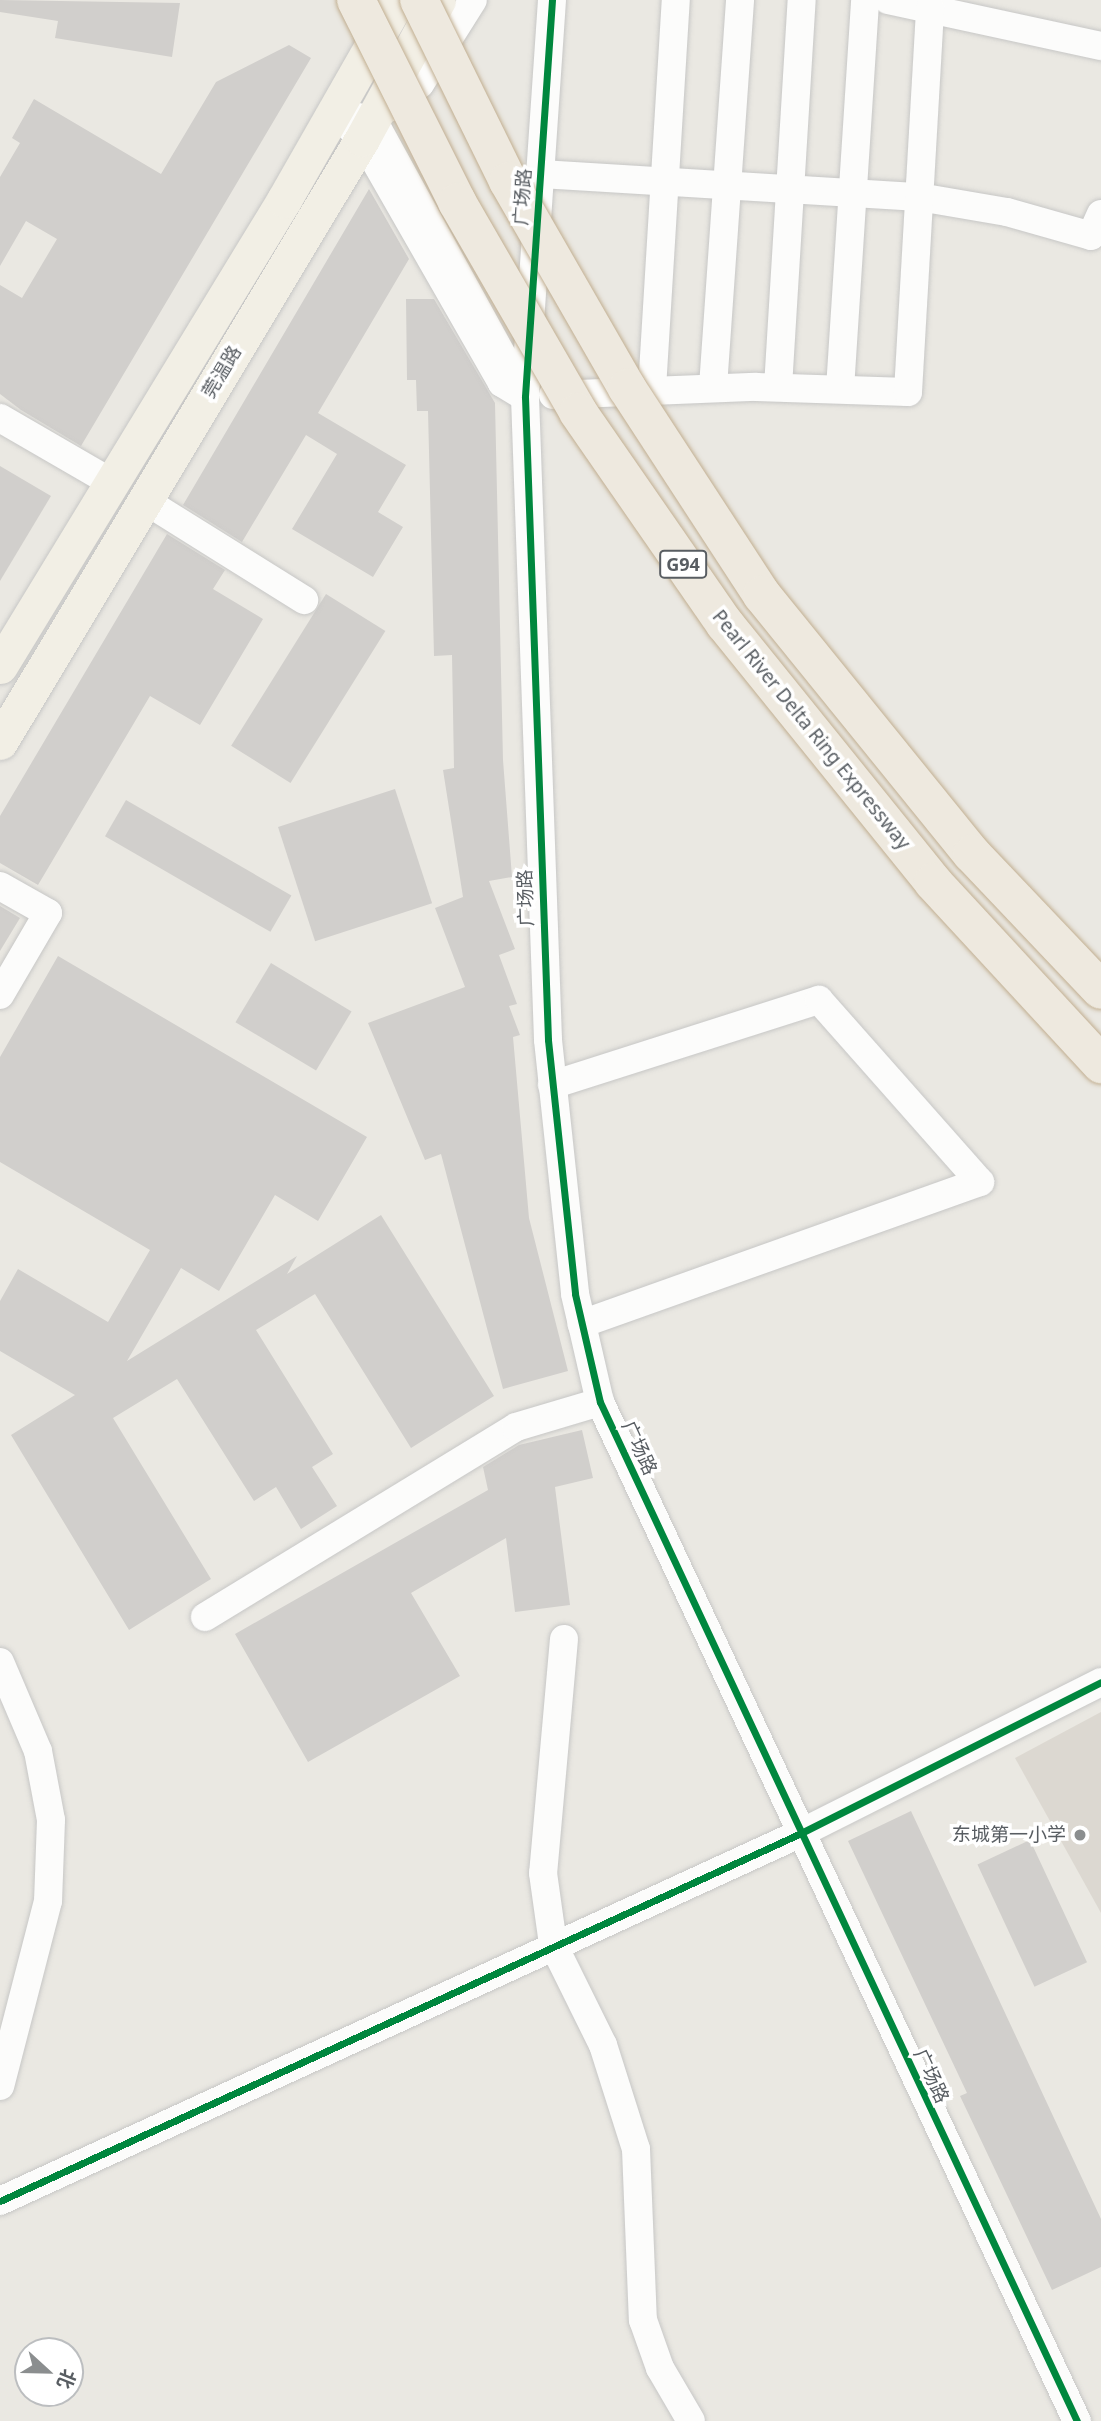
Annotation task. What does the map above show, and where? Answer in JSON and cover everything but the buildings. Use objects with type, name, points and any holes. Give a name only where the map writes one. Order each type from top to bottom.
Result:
[{"type":"highway","name":"Pearl River Delta Ring Expressway","points":[[356,0],[457,202],[578,412],[724,624],[933,882],[1101,1064]]},
{"type":"highway","name":"G94","points":[[419,0],[508,181],[627,388],[762,595],[972,854],[1101,990]]},
{"type":"main road","name":"莞温路","points":[[0,666],[334,112],[398,0]]},
{"type":"main road","name":"莞温路","points":[[0,741],[368,130],[438,0]]},
{"type":"street","points":[[368,130],[421,84],[473,0]]},
{"type":"street","name":"广场路","points":[[552,0],[525,397],[552,1085],[582,1324],[600,1402],[799,1834],[1077,2421]]},
{"type":"street","points":[[652,389],[676,0]]},
{"type":"street","points":[[713,387],[740,0]]},
{"type":"street","points":[[778,387],[802,0]]},
{"type":"street","points":[[840,389],[866,0]]},
{"type":"street","points":[[888,0],[1101,46]]},
{"type":"street","points":[[334,112],[368,130],[502,383],[525,397],[713,387],[908,392],[930,9]]},
{"type":"street","points":[[541,174],[919,197],[1007,212],[1091,236],[1101,214]]},
{"type":"street","points":[[0,418],[112,483]]},
{"type":"street","points":[[144,500],[304,600]]},
{"type":"street","points":[[0,886],[48,914],[0,995]]},
{"type":"street","points":[[552,1085],[819,1000],[981,1182],[582,1324]]},
{"type":"street","points":[[205,1617],[516,1427],[600,1402]]},
{"type":"street","points":[[564,1639],[543,1873],[553,1944],[603,2045],[636,2150],[643,2320],[660,2368],[691,2421]]},
{"type":"street","points":[[0,1662],[38,1751],[51,1819],[48,1901],[0,2086]]},
{"type":"street","points":[[0,2201],[553,1944],[799,1834],[1101,1682]]},
{"type":"shaded area","name":"东城第一小学","points":[[1101,1712],[1101,1913],[1015,1758]]},
{"type":"cycle path","points":[[552,0],[525,397],[548,1040],[575,1294],[600,1402],[1077,2421]]},
{"type":"cycle path","points":[[0,2201],[799,1834],[1101,1682]]},
{"type":"place","name":"东城第一小学","points":[[1080,1835]]}]
